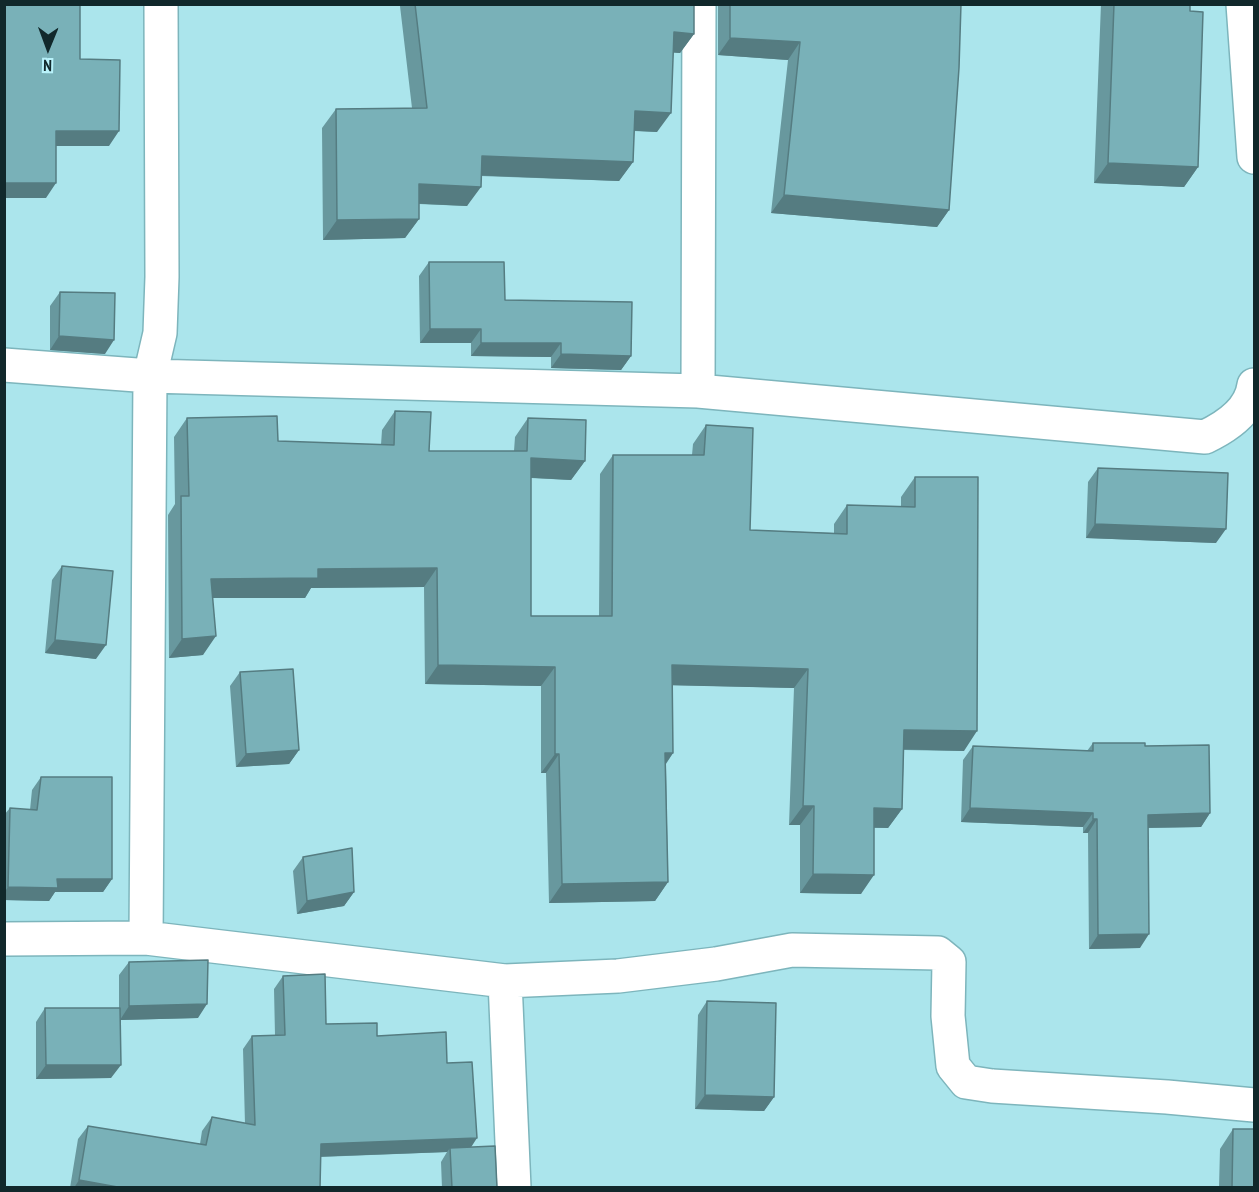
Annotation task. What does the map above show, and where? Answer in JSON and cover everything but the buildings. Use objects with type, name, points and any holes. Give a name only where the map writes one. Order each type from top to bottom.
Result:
[{"type":"street","points":[[146,938],[150,376],[160,333],[162,277],[161,4]]},
{"type":"street","points":[[698,391],[699,4]]},
{"type":"street","points":[[1243,4],[1254,157]]},
{"type":"street","points":[[4,365],[150,376],[698,391],[1205,437],[1230,425],[1253,392],[1254,385]]},
{"type":"street","points":[[4,939],[146,938],[505,981],[618,976],[716,964],[792,950],[938,953],[949,962],[948,1016],[953,1066],[966,1082],[992,1086],[1254,1105]]},
{"type":"street","points":[[505,981],[514,1188]]}]
